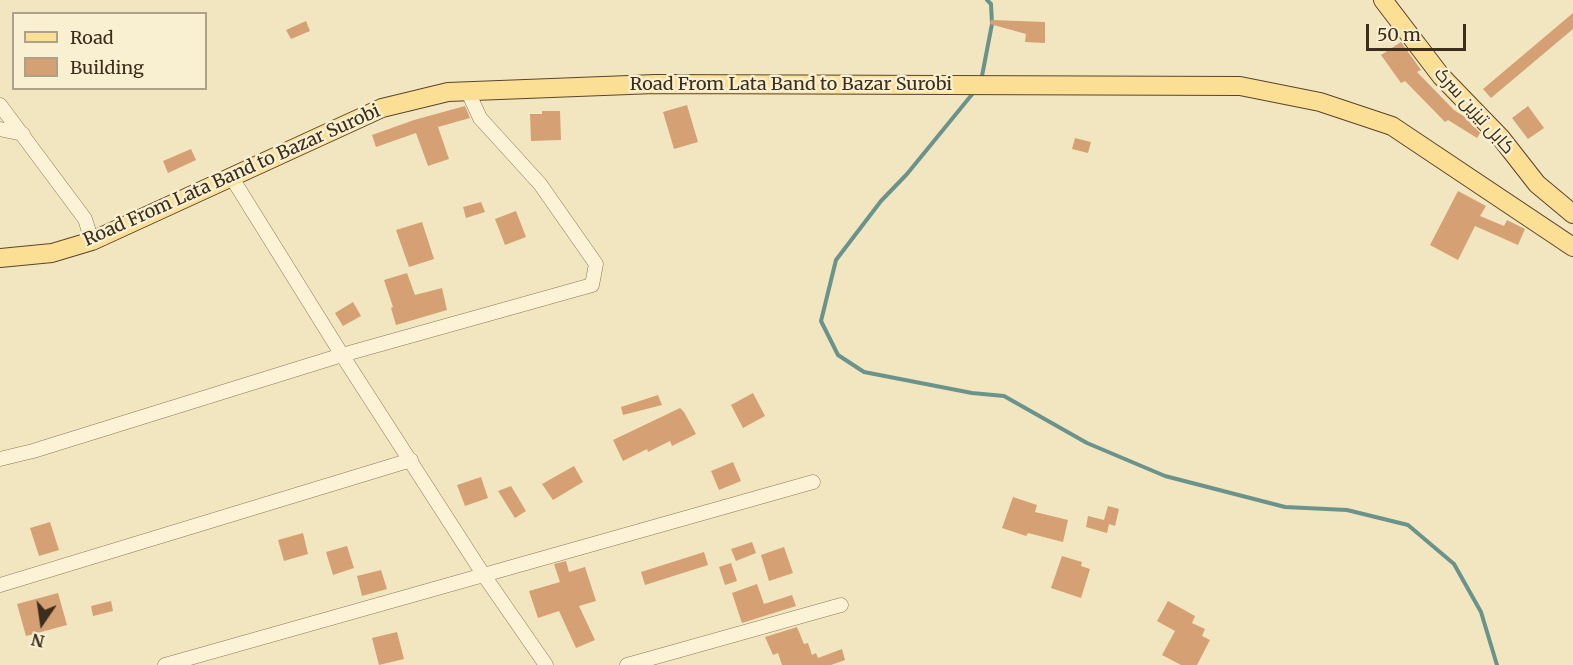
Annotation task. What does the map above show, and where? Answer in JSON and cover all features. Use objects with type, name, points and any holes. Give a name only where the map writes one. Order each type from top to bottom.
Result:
[{"type":"main road","name":"کابل تیزین سرک","points":[[1386,1],[1441,75],[1501,138],[1537,184],[1573,214]]},
{"type":"main road","name":"Road From Lata Band to Bazar Surobi","points":[[0,258],[52,253],[92,241],[382,108],[448,92],[654,84],[1240,86],[1320,102],[1392,126],[1573,247]]},
{"type":"street","points":[[0,459],[33,451],[342,355],[592,285],[596,264],[540,184],[480,118],[468,92]]},
{"type":"street","points":[[0,105],[85,219],[92,241]]},
{"type":"street","points":[[0,129],[23,134]]},
{"type":"street","points":[[232,178],[342,355],[483,574],[546,665]]},
{"type":"street","points":[[0,585],[411,460]]},
{"type":"street","points":[[165,665],[813,482]]},
{"type":"street","points":[[627,665],[841,605]]},
{"type":"building","points":[[1573,13],[1573,29],[1491,98],[1483,89]]},
{"type":"building","points":[[991,20],[1045,22],[1045,43],[1025,42],[1026,34],[990,24]]},
{"type":"building","points":[[306,21],[310,31],[291,39],[286,30]]},
{"type":"building","points":[[1401,42],[1421,70],[1417,72],[1480,133],[1477,138],[1448,120],[1445,122],[1405,81],[1401,83],[1381,55]]},
{"type":"building","points":[[687,105],[698,142],[674,149],[663,112]]},
{"type":"building","points":[[465,106],[470,118],[438,127],[449,159],[428,166],[416,133],[376,147],[372,135],[414,120]]},
{"type":"building","points":[[1528,106],[1544,128],[1528,139],[1512,118]]},
{"type":"building","points":[[542,111],[560,111],[561,140],[531,141],[530,114],[542,114]]},
{"type":"building","points":[[1075,138],[1091,142],[1088,153],[1072,149]]},
{"type":"building","points":[[191,149],[196,160],[168,173],[163,161]]},
{"type":"building","points":[[1458,191],[1486,206],[1480,216],[1504,226],[1507,220],[1525,229],[1518,245],[1475,226],[1458,260],[1430,245]]},
{"type":"building","points":[[481,202],[485,212],[466,218],[463,207]]},
{"type":"building","points":[[516,211],[526,237],[505,245],[495,219]]},
{"type":"building","points":[[422,222],[434,259],[409,267],[396,230]]},
{"type":"building","points":[[407,273],[415,295],[442,288],[447,310],[396,325],[384,280]]},
{"type":"building","points":[[353,302],[361,316],[343,326],[335,313]]},
{"type":"building","points":[[753,393],[765,416],[743,428],[731,405]]},
{"type":"building","points":[[658,395],[662,405],[623,415],[621,407]]},
{"type":"building","points":[[680,408],[696,434],[672,446],[670,441],[648,452],[647,449],[623,461],[613,440]]},
{"type":"building","points":[[733,462],[741,481],[719,490],[711,471]]},
{"type":"building","points":[[574,466],[583,482],[553,500],[542,484]]},
{"type":"building","points":[[481,477],[488,498],[465,506],[457,485]]},
{"type":"building","points":[[511,486],[526,511],[515,518],[498,491]]},
{"type":"building","points":[[1013,497],[1037,505],[1035,512],[1068,520],[1063,542],[1028,533],[1026,536],[1002,528]]},
{"type":"building","points":[[1108,506],[1119,509],[1115,526],[1109,524],[1107,533],[1086,527],[1088,516],[1104,520]]},
{"type":"building","points":[[50,522],[59,550],[39,556],[30,528]]},
{"type":"building","points":[[303,533],[308,554],[284,561],[278,540]]},
{"type":"building","points":[[752,542],[756,553],[736,561],[731,549]]},
{"type":"building","points":[[347,546],[354,568],[333,575],[326,552]]},
{"type":"building","points":[[784,547],[793,573],[769,581],[761,555]]},
{"type":"building","points":[[704,552],[708,565],[645,585],[641,572]]},
{"type":"building","points":[[1062,556],[1082,562],[1081,566],[1090,569],[1081,598],[1051,588]]},
{"type":"building","points":[[566,561],[569,572],[585,567],[596,601],[579,606],[595,640],[576,648],[559,611],[538,618],[529,591],[560,582],[554,564]]},
{"type":"building","points":[[731,563],[737,581],[725,585],[719,567]]},
{"type":"building","points":[[381,570],[387,589],[362,596],[357,576]]},
{"type":"building","points":[[757,584],[764,604],[792,595],[796,606],[742,623],[732,593]]},
{"type":"building","points":[[58,593],[67,625],[26,636],[17,604]]},
{"type":"building","points":[[111,601],[113,611],[93,616],[91,606]]},
{"type":"building","points":[[1168,601],[1195,616],[1192,623],[1205,629],[1202,636],[1210,640],[1197,665],[1181,665],[1162,655],[1175,631],[1157,621]]},
{"type":"building","points":[[797,627],[804,644],[808,643],[812,655],[816,653],[818,658],[842,649],[845,660],[831,665],[782,665],[778,653],[773,655],[765,637]]},
{"type":"building","points":[[397,632],[404,659],[379,665],[372,638]]},
{"type":"waterway","points":[[981,81],[992,24],[991,4],[987,0]]},
{"type":"waterway","points":[[974,92],[907,174],[881,201],[836,260],[821,321],[838,355],[864,372],[972,393],[1004,396],[1087,443],[1165,476],[1285,507],[1347,510],[1408,525],[1454,564],[1481,612],[1497,665]]}]
